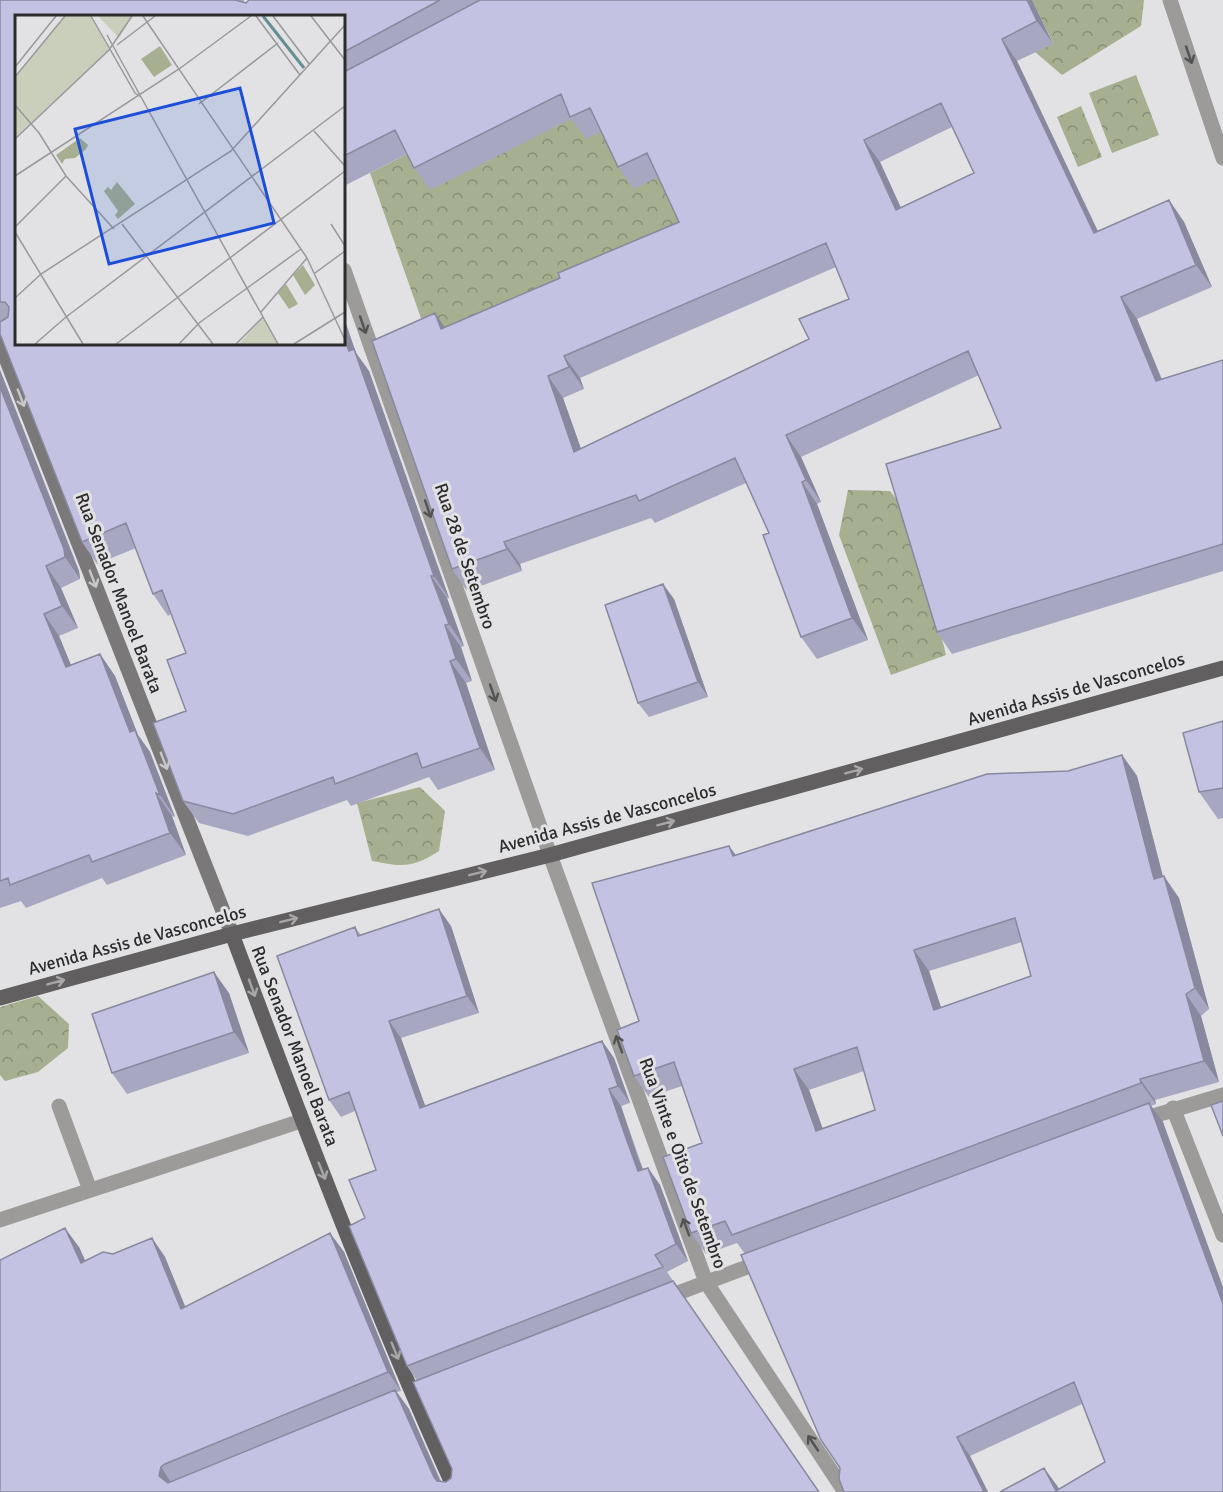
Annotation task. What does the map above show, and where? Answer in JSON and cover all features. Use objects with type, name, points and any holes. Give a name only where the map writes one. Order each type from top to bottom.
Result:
[{"type":"main road","name":"Rua Senador Manoel Barata","points":[[0,342],[232,934],[302,1121],[414,1397],[456,1492]]},
{"type":"main road","name":"Avenida Assis de Vasconcelos","points":[[0,998],[232,934],[550,855],[1223,668]]},
{"type":"street","points":[[1170,0],[1223,158]]},
{"type":"street","name":"Rua 28 de Setembro","points":[[345,273],[550,855]]},
{"type":"street","points":[[0,342],[15,334]]},
{"type":"street","name":"Rua Vinte e Oito de Setembro","points":[[550,855],[706,1282],[845,1492]]},
{"type":"street","points":[[1128,1125],[1173,1108],[1223,1095]]},
{"type":"street","points":[[59,1106],[90,1191]]},
{"type":"street","points":[[1173,1108],[1223,1235]]},
{"type":"street","points":[[0,1220],[302,1121]]},
{"type":"street","points":[[650,1304],[772,1257]]},
{"type":"green space","points":[[1032,0],[1144,0],[1141,26],[1062,75],[1035,52],[1053,43]]},
{"type":"green space","points":[[1136,75],[1159,135],[1112,153],[1089,93]]},
{"type":"green space","points":[[1081,106],[1102,157],[1078,167],[1057,117]]},
{"type":"green space","points":[[638,114],[662,175],[690,234],[430,344],[370,173],[411,152],[576,116]]},
{"type":"green space","points":[[848,490],[890,491],[912,519],[946,655],[891,675],[839,535]]},
{"type":"green space","points":[[420,787],[445,811],[439,851],[422,861],[407,865],[372,861],[357,803]]},
{"type":"green space","points":[[38,996],[69,1024],[68,1048],[38,1072],[5,1081],[0,1075],[0,1007]]},
{"type":"building","points":[[0,0],[235,0],[246,3],[249,0],[440,0],[345,51],[345,15],[15,15],[15,345],[345,345],[345,340],[349,351],[354,349],[434,576],[431,576],[449,624],[445,625],[456,659],[450,661],[480,748],[422,768],[417,753],[335,784],[333,777],[233,814],[183,801],[153,723],[186,711],[167,660],[186,653],[162,590],[153,594],[126,523],[82,542],[0,334],[0,322],[8,317],[9,307],[5,302],[0,302]]},
{"type":"building","points":[[480,0],[1027,0],[1037,21],[1002,39],[1094,233],[1169,200],[1196,265],[1121,297],[1156,381],[1223,360],[1223,544],[937,632],[886,464],[1001,428],[968,351],[786,435],[806,480],[802,482],[852,618],[801,637],[763,535],[769,533],[735,458],[639,501],[636,495],[504,542],[507,549],[452,569],[372,341],[435,313],[441,329],[560,278],[558,273],[679,222],[647,153],[618,167],[590,108],[570,117],[561,94],[414,168],[395,130],[345,155],[345,71]],"holes":[[[941,103],[974,173],[896,210],[864,140]],[[826,243],[849,299],[799,319],[809,339],[574,452],[548,376],[569,367],[564,356]]]},
{"type":"building","points":[[0,387],[64,549],[65,557],[46,566],[62,606],[44,614],[66,667],[100,654],[130,732],[135,730],[160,795],[156,793],[170,833],[92,862],[89,855],[10,885],[8,878],[0,881]]},
{"type":"building","points":[[663,584],[698,682],[638,703],[605,605]]},
{"type":"building","points":[[1223,721],[1223,788],[1199,792],[1183,733]]},
{"type":"building","points":[[1122,755],[1154,879],[1164,876],[1195,988],[1186,994],[1204,1061],[1140,1079],[1141,1083],[732,1235],[725,1221],[691,1233],[663,1157],[702,1143],[674,1062],[634,1076],[617,1030],[639,1021],[592,883],[729,846],[733,856],[987,774],[1068,771]],"holes":[[[1015,918],[1031,976],[934,1010],[914,950]],[[857,1047],[875,1110],[816,1131],[794,1069]]]},
{"type":"building","points":[[439,909],[467,996],[389,1021],[420,1108],[602,1041],[618,1086],[609,1089],[638,1171],[648,1168],[676,1244],[655,1255],[663,1267],[407,1366],[349,1226],[365,1218],[349,1180],[376,1170],[349,1092],[329,1100],[277,956],[355,927],[358,936]]},
{"type":"building","points":[[214,972],[234,1032],[112,1073],[92,1014]]},
{"type":"building","points":[[1223,1101],[1223,1136],[1211,1105]]},
{"type":"building","points":[[1149,1103],[1223,1304],[1223,1492],[1000,1492],[1044,1468],[1056,1491],[1105,1462],[1074,1382],[957,1437],[984,1492],[844,1492],[839,1479],[840,1468],[821,1440],[741,1255]]},
{"type":"building","points":[[65,1228],[81,1263],[103,1252],[113,1254],[152,1238],[181,1309],[330,1233],[388,1372],[165,1464],[161,1467],[159,1476],[168,1483],[395,1390],[434,1477],[437,1481],[446,1482],[451,1478],[452,1469],[413,1382],[673,1281],[819,1492],[0,1492],[0,1260]]}]
